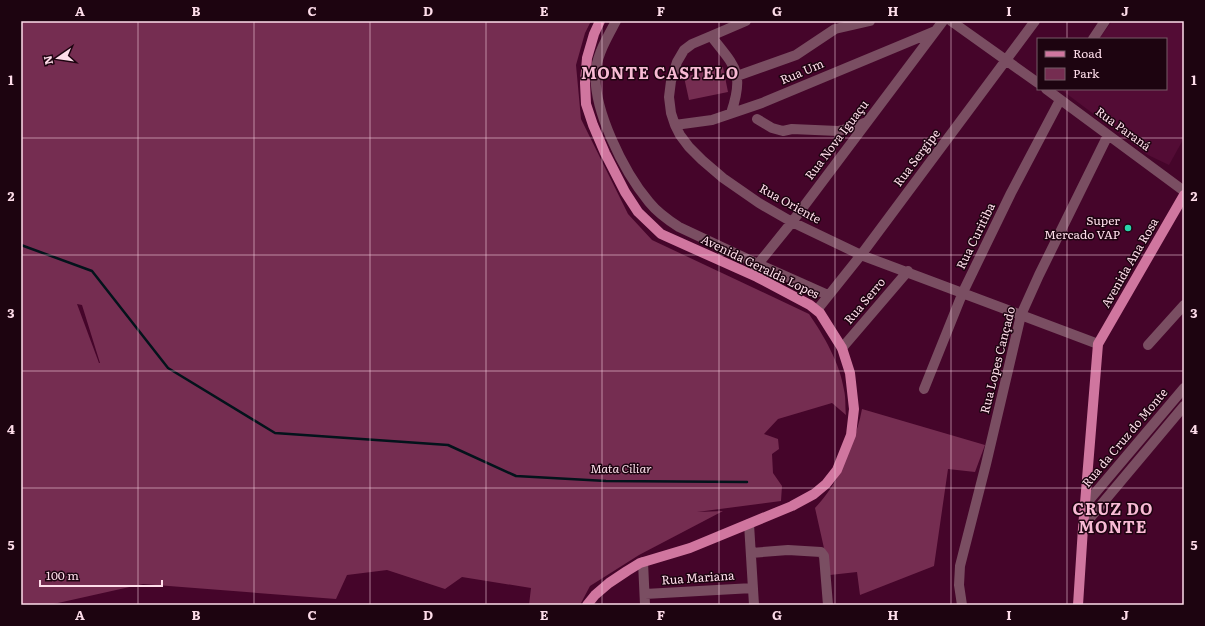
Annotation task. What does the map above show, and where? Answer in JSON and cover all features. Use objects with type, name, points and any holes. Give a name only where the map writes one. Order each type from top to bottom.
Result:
[{"type":"main road","name":"Avenida Geralda Lopes","points":[[587,605],[595,595],[609,583],[626,571],[644,562],[690,548],[792,506],[814,494],[826,484],[837,470],[851,435],[854,409],[850,373],[842,348],[817,310],[750,274],[662,234],[638,212],[625,192],[605,153],[586,104],[584,83],[587,58],[594,34],[600,21]]},
{"type":"main road","name":"Avenida Ana Rosa","points":[[1098,344],[1184,195]]},
{"type":"main road","points":[[1078,605],[1098,344]]},
{"type":"street","name":"Avenida Geralda Lopes","points":[[616,21],[603,45],[596,68],[597,96],[601,112],[628,171],[649,203],[679,227],[828,295]]},
{"type":"street","name":"Rua Oriente","points":[[746,21],[692,44],[684,50],[677,62],[671,81],[669,97],[671,113],[675,125],[689,147],[702,160],[723,178],[759,203],[792,222],[862,255],[908,271],[1098,344]]},
{"type":"street","points":[[737,76],[796,55],[835,29],[870,21]]},
{"type":"street","name":"Rua Nova Iguaçu","points":[[750,274],[792,222],[943,21]]},
{"type":"street","points":[[952,21],[1037,82]]},
{"type":"street","name":"Rua Sergipe","points":[[817,310],[862,255],[1035,21]]},
{"type":"street","points":[[1094,38],[1105,21]]},
{"type":"street","name":"Rua Um","points":[[675,125],[703,122],[784,94],[936,30]]},
{"type":"street","points":[[711,36],[729,58],[734,66],[737,76],[738,85],[736,98],[730,113]]},
{"type":"street","name":"Rua Paraná","points":[[1054,93],[1184,191]]},
{"type":"street","name":"Rua Curitiba","points":[[924,389],[963,292],[1011,193],[1054,93]]},
{"type":"street","points":[[757,119],[772,128],[783,131],[792,129],[838,131],[867,122]]},
{"type":"street","name":"Rua Lopes Cançado","points":[[962,605],[959,585],[960,566],[1021,315],[1038,275],[1108,135]]},
{"type":"street","name":"Rua Serro","points":[[842,348],[908,271]]},
{"type":"street","points":[[1148,345],[1184,306]]},
{"type":"street","name":"Rua da Cruz do Monte","points":[[1085,505],[1184,388]]},
{"type":"street","name":"Rua da Cruz do Monte","points":[[1083,528],[1184,406]]},
{"type":"street","points":[[749,524],[754,605]]},
{"type":"street","points":[[751,553],[788,550],[817,551],[823,553],[828,605]]},
{"type":"street","points":[[644,562],[645,605]]},
{"type":"street","name":"Rua Mariana","points":[[644,594],[753,588]]},
{"type":"shaded area","points":[[1112,21],[1184,21],[1184,138],[1169,165],[1148,155],[1063,91],[1167,90],[1167,38],[1100,38]]},
{"type":"green space","name":"Mata Ciliar","points":[[21,21],[591,21],[585,33],[576,65],[581,119],[628,214],[652,240],[809,314],[831,350],[842,380],[846,415],[832,403],[778,419],[764,434],[778,439],[779,449],[772,454],[773,473],[782,486],[781,501],[697,512],[723,511],[639,555],[590,586],[580,605],[529,605],[531,588],[462,577],[445,589],[387,570],[347,575],[336,599],[143,584],[49,605],[21,605]],"holes":[[[77,304],[82,305],[100,363]]]},
{"type":"green space","points":[[723,67],[728,92],[689,100],[684,77]]},
{"type":"green space","points":[[862,409],[985,445],[975,472],[948,469],[934,566],[860,595],[857,572],[830,575],[815,508],[822,501],[841,470],[852,444]]},
{"type":"waterway","points":[[21,245],[92,271],[168,368],[275,433],[448,445],[516,476],[606,481],[747,482]]},
{"type":"place","name":"Super Mercado VAP","points":[[1128,228]]},
{"type":"district","name":"MONTE CASTELO","points":[[660,73]]},
{"type":"district","name":"CRUZ DO MONTE","points":[[1113,518]]}]
